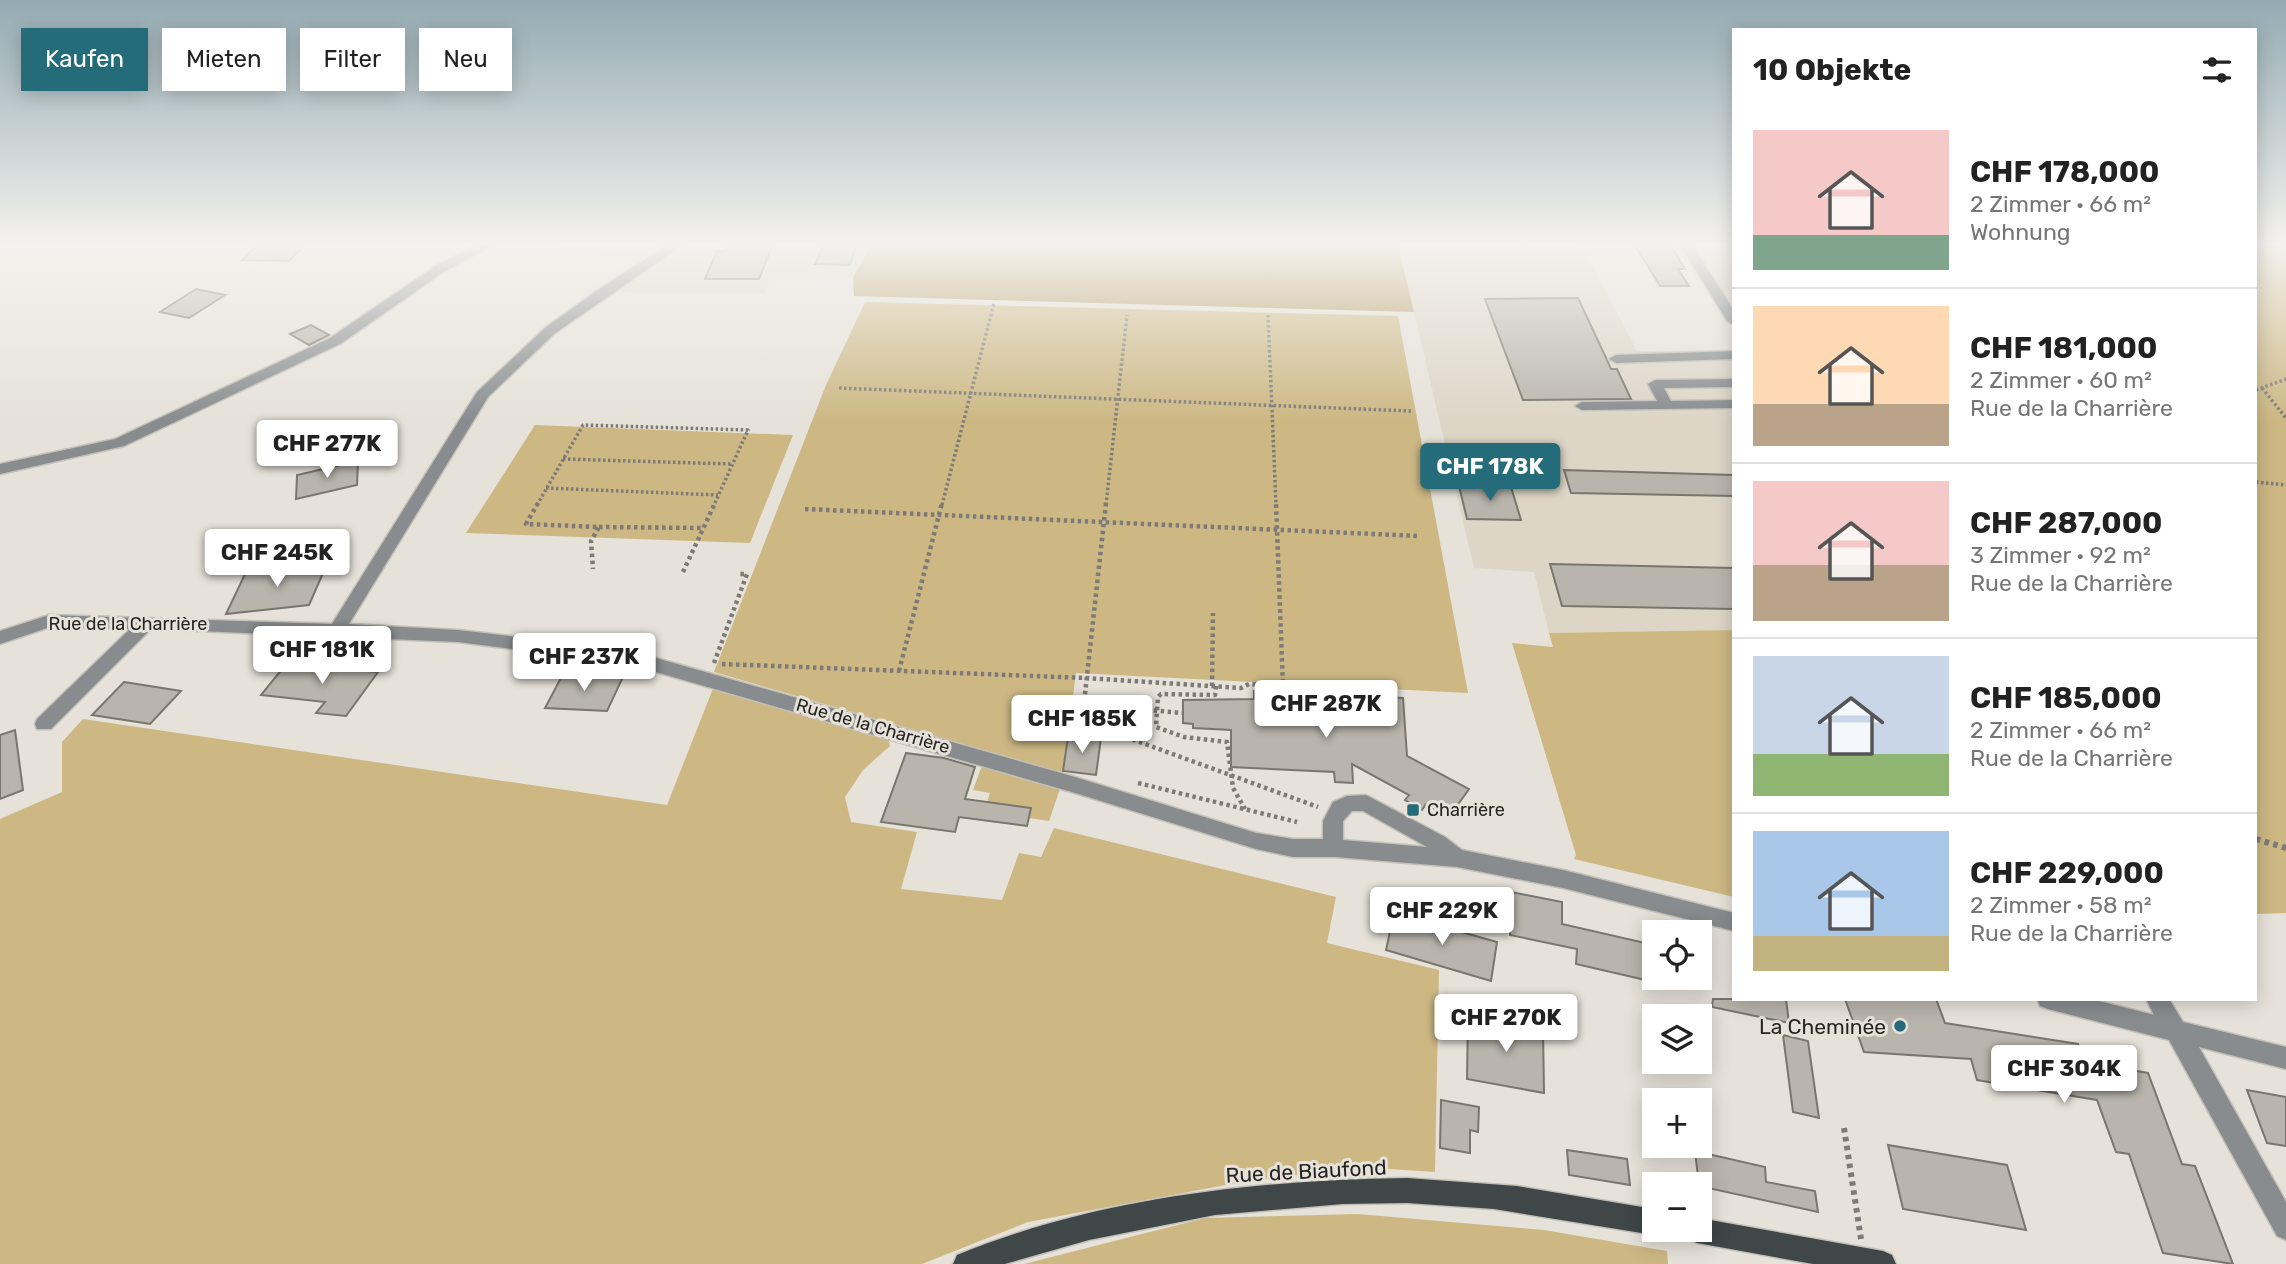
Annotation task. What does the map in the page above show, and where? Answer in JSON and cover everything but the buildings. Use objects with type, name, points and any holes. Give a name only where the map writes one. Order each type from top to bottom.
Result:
[{"type":"main road","name":"Rue de Biaufond","points":[[966,1264],[1123,1217],[1194,1204],[1269,1197],[1373,1192],[1468,1194],[1536,1201],[1642,1220]]},
{"type":"main road","points":[[1712,1233],[1883,1264]]},
{"type":"street","points":[[0,469],[119,443],[334,341],[390,303]]},
{"type":"street","points":[[337,630],[482,394],[512,361],[591,303]]},
{"type":"street","points":[[1616,359],[1732,355]]},
{"type":"street","points":[[1666,404],[1655,384],[1732,383]]},
{"type":"street","points":[[1582,406],[1732,404]]},
{"type":"street","name":"Rue de la Charrière","points":[[0,638],[49,621],[148,623],[458,636],[628,657],[1062,781],[1256,841],[1293,848],[1335,848],[1457,858],[1563,879],[1732,921]]},
{"type":"street","points":[[44,724],[148,623]]},
{"type":"street","points":[[1335,848],[1330,832],[1334,815],[1338,809],[1355,801],[1366,803],[1438,843],[1457,858]]},
{"type":"street","points":[[2056,1001],[2286,1058]]},
{"type":"street","points":[[2158,1001],[2286,1227]]},
{"type":"path","points":[[899,671],[994,303]]},
{"type":"path","points":[[1128,315],[1082,721],[1318,807]]},
{"type":"path","points":[[738,574],[747,574],[712,662],[1283,687],[1279,530],[1270,405],[1268,315]]},
{"type":"path","points":[[2257,390],[2286,379]]},
{"type":"path","points":[[839,388],[1411,411]]},
{"type":"path","points":[[2262,388],[2267,398],[2286,418]]},
{"type":"path","points":[[684,572],[748,430],[583,425],[526,524],[703,528]]},
{"type":"path","points":[[563,459],[732,464]]},
{"type":"path","points":[[2257,482],[2286,485]]},
{"type":"path","points":[[546,488],[718,495]]},
{"type":"path","points":[[805,509],[1419,536]]},
{"type":"path","points":[[593,569],[591,541],[599,527]]},
{"type":"path","points":[[1213,613],[1215,695],[1161,694],[1156,727],[1184,737],[1227,742],[1233,788],[1245,809]]},
{"type":"path","points":[[1084,704],[1182,713]]},
{"type":"path","points":[[1132,781],[1297,822]]},
{"type":"path","points":[[2257,839],[2286,848]]},
{"type":"path","points":[[1844,1128],[1861,1240]]},
{"type":"shaded area","points":[[865,303],[1398,316],[1468,693],[1076,673],[1063,773],[714,672],[826,385]]},
{"type":"shaded area","points":[[1099,303],[1412,303],[1414,312]]},
{"type":"shaded area","points":[[1412,303],[1612,303],[1637,351],[1732,350],[1732,630],[1549,633],[1534,572],[1474,568]]},
{"type":"shaded area","points":[[2257,303],[2286,303],[2286,913],[2257,914]]},
{"type":"shaded area","points":[[535,425],[793,435],[750,543],[466,533]]},
{"type":"shaded area","points":[[1732,630],[1732,897],[1574,859],[1576,855],[1512,643],[1553,647],[1549,633]]},
{"type":"shaded area","points":[[714,686],[888,736],[890,746],[863,770],[845,797],[851,822],[917,832],[901,889],[1002,900],[1019,853],[1041,857],[1054,828],[1336,897],[1327,943],[1439,970],[1435,1172],[1358,1167],[1242,1182],[1028,1222],[922,1264],[0,1264],[0,819],[62,792],[62,742],[83,719],[667,805]]},
{"type":"shaded area","points":[[983,763],[1061,786],[1049,821],[1029,818],[1031,808],[987,802],[990,793],[973,790]]},
{"type":"shaded area","points":[[1358,1214],[1544,1230],[1667,1251],[1668,1264],[1024,1264],[1205,1218]]},
{"type":"place","name":"Charrière","points":[[1413,810]]},
{"type":"place","name":"La Cheminée","points":[[1900,1026]]}]
